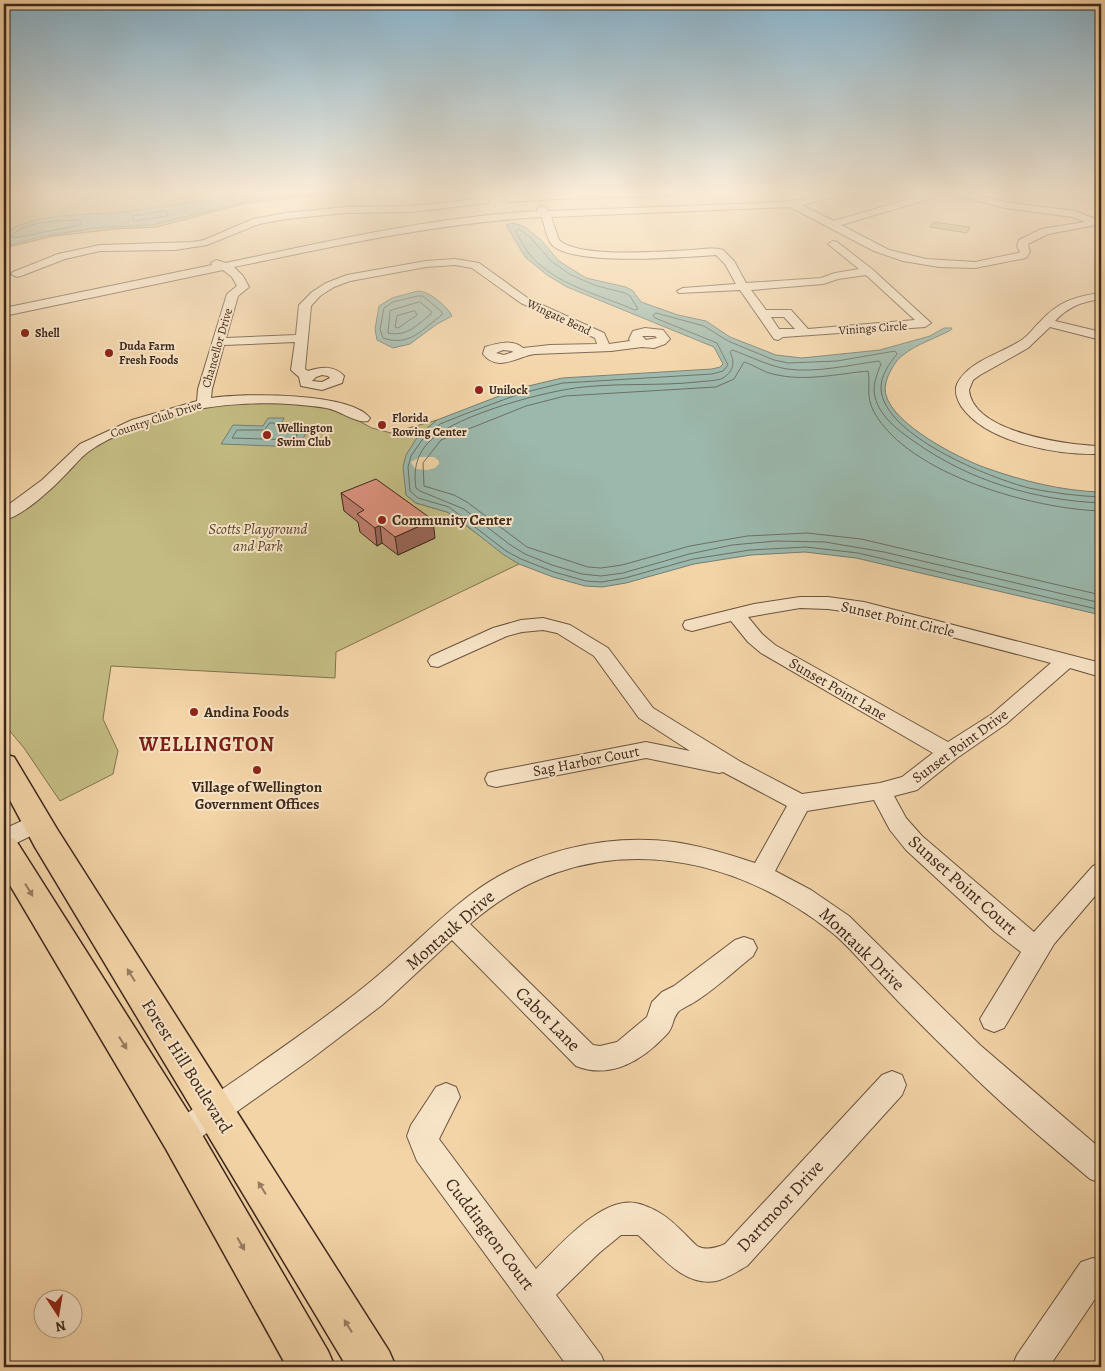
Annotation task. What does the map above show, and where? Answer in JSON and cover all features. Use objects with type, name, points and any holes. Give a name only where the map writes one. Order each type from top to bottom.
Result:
[{"type":"main road","name":"Forest Hill Boulevard","points":[[4,764],[37,823],[373,1367]]},
{"type":"main road","points":[[4,848],[180,1135],[312,1367]]},
{"type":"street","points":[[17,274],[62,256]]},
{"type":"street","points":[[4,312],[252,256]]},
{"type":"street","points":[[4,305],[208,266],[225,266],[273,256]]},
{"type":"street","name":"Vinings Circle","points":[[724,256],[776,334],[925,323],[868,271],[849,256]]},
{"type":"street","points":[[903,256],[937,262],[983,264],[1022,256]]},
{"type":"street","name":"Wingate Bend","points":[[307,376],[298,370],[305,305],[316,294],[330,285],[348,278],[381,271],[455,262],[475,265],[525,301],[600,336],[604,347]]},
{"type":"street","name":"Chancellor Drive","points":[[208,266],[222,282],[226,290],[233,294]]},
{"type":"street","name":"Chancellor Drive","points":[[204,403],[204,388],[233,294],[243,287],[241,280],[225,266]]},
{"type":"street","points":[[750,297],[690,301],[681,288],[743,287],[823,281],[835,276],[868,271]]},
{"type":"street","points":[[1101,296],[1076,300],[1065,304],[1030,340],[968,377],[962,388],[964,398],[978,416],[990,424],[1017,436],[1066,448],[1101,450]]},
{"type":"street","points":[[762,314],[788,313],[805,333]]},
{"type":"street","points":[[1046,322],[1101,336]]},
{"type":"street","points":[[219,338],[302,335]]},
{"type":"street","points":[[520,352],[562,347],[604,347],[640,343]]},
{"type":"street","name":"Country Club Drive","points":[[4,515],[60,472],[83,448],[108,434],[204,403],[234,400],[312,402],[333,404],[352,410],[363,418]]},
{"type":"street","name":"Sunset Point Circle","points":[[692,625],[792,603],[843,604],[1101,670]]},
{"type":"street","name":"Sunset Point Lane","points":[[736,615],[755,638],[768,649],[949,752]]},
{"type":"street","name":"Sag Harbor Court","points":[[438,661],[500,632],[520,626],[543,624],[563,630],[601,652],[646,713],[733,768],[800,803]]},
{"type":"street","name":"Sunset Point Drive","points":[[800,803],[880,791],[909,784],[949,752],[999,719],[1066,661]]},
{"type":"street","name":"Sag Harbor Court","points":[[496,779],[646,750],[733,768]]},
{"type":"street","name":"Sunset Point Court","points":[[880,791],[898,824],[914,843],[1004,924],[1036,949]]},
{"type":"street","points":[[761,874],[800,803]]},
{"type":"street","points":[[4,840],[37,823]]},
{"type":"street","name":"Montauk Drive","points":[[180,1135],[319,1038],[428,948],[474,905],[499,888],[525,874],[553,863],[582,855],[611,850],[671,850],[702,855],[732,863],[761,874],[809,901],[842,925],[974,1060],[1036,1116],[1101,1168]]},
{"type":"street","points":[[994,1019],[1036,949],[1101,873]]},
{"type":"street","name":"Cabot Lane","points":[[453,924],[586,1057],[600,1059],[614,1057],[627,1051],[659,1024],[662,1011],[671,1001],[683,995],[744,948]]},
{"type":"street","name":"Dartmoor Drive","points":[[534,1294],[603,1229],[618,1220],[634,1218],[650,1223],[690,1261],[707,1266],[724,1264],[736,1255],[892,1085]]},
{"type":"street","name":"Cuddington Court","points":[[446,1096],[422,1136],[428,1150],[589,1367]]},
{"type":"street","points":[[1029,1367],[1093,1274]]},
{"type":"green space","name":"Scotts Playground and Park","points":[[204,403],[286,403],[334,408],[372,428],[391,433],[437,420],[418,436],[406,495],[416,503],[447,512],[519,564],[336,652],[335,678],[111,666],[103,719],[118,751],[113,774],[60,801],[24,748],[4,724],[4,513],[98,438]]},
{"type":"water","points":[[555,256],[559,261],[586,278],[626,287],[633,291],[641,302],[678,315],[706,321],[730,337],[776,355],[802,358],[880,350],[930,336],[944,328],[952,328],[908,351],[896,362],[888,376],[885,387],[891,406],[914,429],[944,448],[974,463],[1028,481],[1072,490],[1101,492],[1101,615],[856,558],[805,552],[751,555],[694,564],[626,583],[602,587],[585,586],[553,577],[519,564],[447,512],[416,503],[406,495],[403,467],[406,455],[418,436],[437,420],[520,388],[562,378],[712,369],[723,364],[714,347],[567,287],[547,275],[525,257]]},
{"type":"water","points":[[418,291],[437,300],[452,316],[437,324],[410,344],[393,348],[377,340],[375,329],[379,306],[392,298]]},
{"type":"water","points":[[268,418],[284,418],[279,428],[308,429],[299,447],[221,444],[233,425],[263,426]]},
{"type":"pier","points":[[420,457],[434,457],[439,461],[439,464],[435,468],[427,470],[415,469],[411,462]]},
{"type":"building","points":[[376,479],[433,520],[395,537],[380,525],[375,528],[357,514],[364,510],[341,493]]},
{"type":"place","name":"Shell","points":[[25,333]]},
{"type":"place","name":"Duda Farm Fresh Foods","points":[[109,353]]},
{"type":"place","name":"Unilock","points":[[479,390]]},
{"type":"place","name":"Florida Rowing Center","points":[[382,425]]},
{"type":"place","name":"Wellington Swim Club","points":[[267,435]]},
{"type":"place","name":"Community Center","points":[[382,520]]},
{"type":"place","name":"Andina Foods","points":[[194,712]]},
{"type":"place","name":"Village of Wellington Government Offices","points":[[257,770]]},
{"type":"district","name":"WELLINGTON","points":[[207,744]]}]
